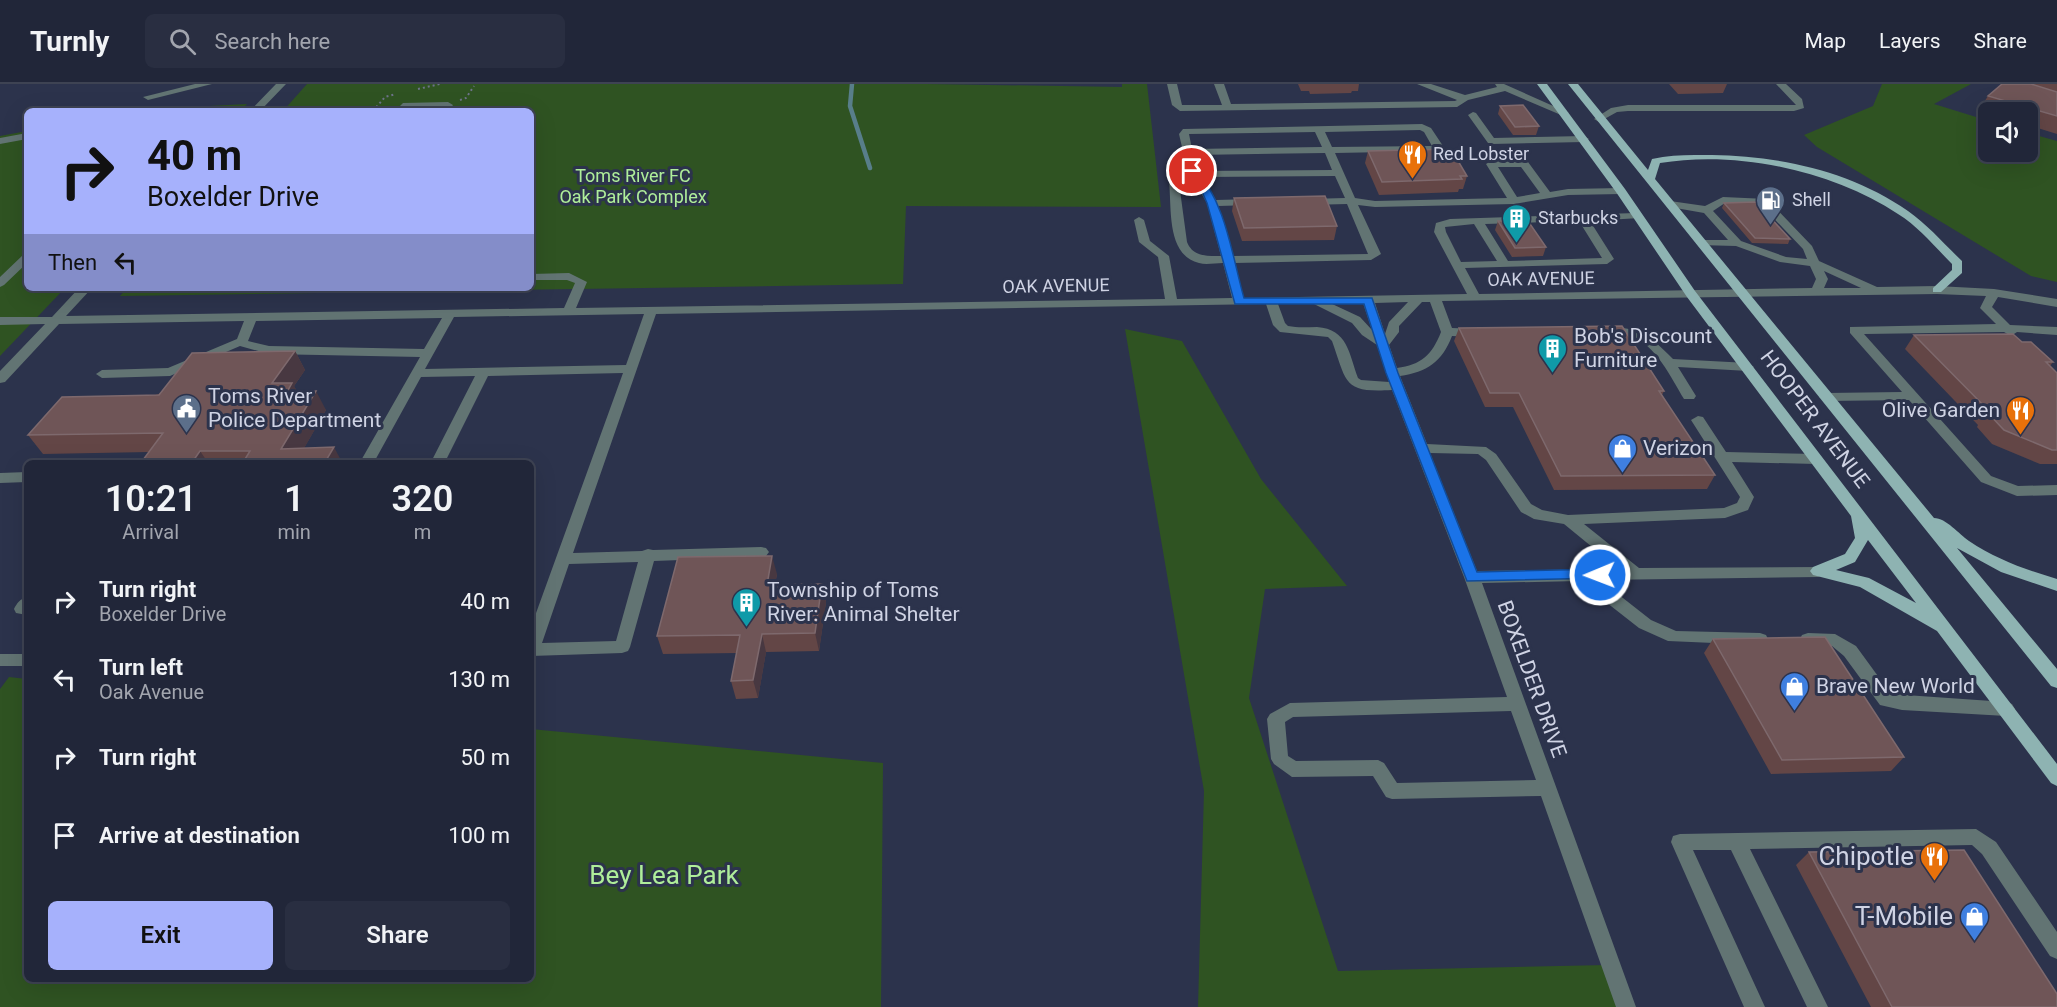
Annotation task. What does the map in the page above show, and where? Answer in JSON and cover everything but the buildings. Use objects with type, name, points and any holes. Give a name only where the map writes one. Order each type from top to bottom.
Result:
[{"type":"main road","name":"HOOPER AVENUE","points":[[1542,84],[1621,191],[1691,294],[2057,778]]},
{"type":"main road","name":"HOOPER AVENUE","points":[[1573,84],[2057,681]]},
{"type":"main road","points":[[1650,179],[1656,161],[1668,158],[1740,157],[1792,165],[1830,175],[1859,187],[1906,214],[1958,262],[1958,271],[1937,290]]},
{"type":"main road","points":[[1910,502],[1966,548],[2018,574],[2057,585]]},
{"type":"main road","points":[[1818,571],[1850,558],[1862,538],[1857,513]]},
{"type":"main road","points":[[1818,571],[1864,582],[1901,601],[1949,633]]},
{"type":"main road","points":[[2006,709],[2057,760]]},
{"type":"street","points":[[148,97],[207,84]]},
{"type":"street","points":[[258,108],[281,84]]},
{"type":"street","points":[[1172,84],[1177,105],[1180,108],[1457,104],[1465,98]]},
{"type":"street","points":[[1219,84],[1228,108]]},
{"type":"street","points":[[1422,84],[1458,98],[1465,98],[1501,86],[1564,113]]},
{"type":"street","points":[[1599,118],[1614,110],[1794,108],[1801,106],[1799,101],[1781,84]]},
{"type":"street","points":[[402,108],[404,106],[448,105],[446,108]]},
{"type":"street","points":[[1473,115],[1491,141],[1584,139]]},
{"type":"street","points":[[1188,152],[1435,149],[1438,146],[1428,130],[1422,127],[1186,131],[1184,134],[1192,171],[1202,182],[1212,203],[1239,302]]},
{"type":"street","points":[[1318,129],[1375,254],[1371,257],[1228,260],[1194,258],[1185,251],[1174,182],[1178,178],[1195,174],[1338,173]]},
{"type":"street","points":[[0,141],[24,137]]},
{"type":"street","points":[[1514,201],[1491,164],[1524,164],[1548,195]]},
{"type":"street","points":[[1293,202],[1351,201],[1375,204],[1514,201],[1597,190],[1621,191]]},
{"type":"street","points":[[1707,210],[1723,200],[1763,201],[1808,248],[1822,279],[1817,291]]},
{"type":"street","points":[[1212,203],[1270,202]]},
{"type":"street","points":[[1670,204],[1707,210],[1737,243]]},
{"type":"street","points":[[1476,298],[1440,232],[1440,225],[1450,222],[1636,216]]},
{"type":"street","points":[[1459,265],[1595,263],[1608,259],[1583,219]]},
{"type":"street","points":[[1139,220],[1145,242],[1163,256],[1172,303]]},
{"type":"street","points":[[1478,222],[1505,265]]},
{"type":"street","points":[[1702,243],[1737,243],[1784,260],[1815,262],[1878,291]]},
{"type":"street","points":[[0,283],[24,260]]},
{"type":"street","points":[[534,277],[569,276],[581,282],[568,313]]},
{"type":"street","name":"OAK AVENUE","points":[[0,321],[54,322],[651,312],[834,306],[1315,301],[1817,291],[1937,290],[1994,293],[2057,303]]},
{"type":"street","points":[[0,379],[83,291]]},
{"type":"street","points":[[1994,293],[1986,308],[2023,343]]},
{"type":"street","points":[[1315,301],[1356,320],[1366,332],[1383,344],[1394,332],[1394,325],[1418,299]]},
{"type":"street","points":[[1271,301],[1279,324],[1284,329],[1327,332],[1338,340],[1352,380],[1364,386],[1395,380],[1418,369],[1440,350],[1447,332],[1435,299]]},
{"type":"street","name":"BOXELDER DRIVE","points":[[1368,300],[1395,380],[1472,577],[1626,1007]]},
{"type":"street","points":[[534,642],[651,312]]},
{"type":"street","points":[[368,460],[449,315]]},
{"type":"street","points":[[102,374],[170,372],[242,340],[251,318]]},
{"type":"street","points":[[2057,331],[2007,328],[1854,330],[1986,479],[2017,491],[2057,490]]},
{"type":"street","points":[[1591,331],[1627,330],[1641,334],[1669,363],[1689,396]]},
{"type":"street","points":[[1447,332],[1496,333]]},
{"type":"street","points":[[242,340],[246,346],[269,350],[428,353]]},
{"type":"street","points":[[1669,363],[1748,367]]},
{"type":"street","points":[[417,373],[631,369]]},
{"type":"street","points":[[439,460],[483,372]]},
{"type":"street","points":[[1826,397],[1912,396]]},
{"type":"street","points":[[1421,448],[1481,450],[1491,458],[1526,508],[1539,515],[1568,520],[1725,513],[1743,506],[1747,497],[1698,420]]},
{"type":"street","points":[[1722,457],[1816,459]]},
{"type":"street","points":[[0,478],[23,477]]},
{"type":"street","points":[[0,486],[23,477]]},
{"type":"street","points":[[1568,520],[1636,574]]},
{"type":"street","points":[[564,559],[648,554],[761,552]]},
{"type":"street","points":[[534,650],[621,647],[648,554]]},
{"type":"street","points":[[1472,577],[1818,571]]},
{"type":"street","points":[[1582,575],[1645,624],[1674,637],[1835,640],[1850,651],[1886,700],[2006,709]]},
{"type":"street","points":[[0,660],[24,660]]},
{"type":"street","points":[[1517,704],[1290,710],[1276,719],[1280,759],[1292,769],[1378,768],[1392,791],[1548,788]]},
{"type":"street","points":[[1755,1007],[1680,842],[1976,837],[1989,848],[2057,949]]},
{"type":"street","points":[[1737,842],[1818,1007]]},
{"type":"green space","name":"Toms River FC Oak Park Complex","points":[[307,84],[928,84],[1122,87],[1122,84],[1147,84],[1161,207],[906,206],[903,284],[534,290],[534,108],[286,108]]},
{"type":"green space","points":[[1882,84],[1971,84],[1934,104],[1978,118],[1978,162],[2038,162],[2038,136],[2057,141],[2057,282],[2031,276],[1817,147],[1804,135],[1873,106]]},
{"type":"green space","points":[[247,104],[243,108],[172,108]]},
{"type":"green space","points":[[24,132],[24,291],[62,291],[0,356],[0,136]]},
{"type":"green space","name":"Toms River FC Oak Park Complex","points":[[124,291],[446,291],[120,296]]},
{"type":"green space","points":[[1125,329],[1182,341],[1261,479],[1347,586],[1265,589],[1249,698],[1338,971],[1607,965],[1621,1007],[1198,1007],[1204,791]]},
{"type":"green space","name":"Bey Lea Park","points":[[9,677],[24,679],[24,982],[534,982],[534,729],[883,763],[881,1007],[0,1007],[0,689]]},
{"type":"waterway","points":[[852,84],[850,106],[870,168]]},
{"type":"place","name":"Red Lobster","points":[[1412,180]]},
{"type":"place","name":"Shell","points":[[1771,226]]},
{"type":"place","name":"Starbucks","points":[[1517,244]]},
{"type":"place","name":"Bob's Discount Furniture","points":[[1553,374]]},
{"type":"place","name":"Toms River Police Department","points":[[187,434]]},
{"type":"place","name":"Olive Garden","points":[[2021,436]]},
{"type":"place","name":"Verizon","points":[[1622,474]]},
{"type":"place","name":"Township of Toms River: Animal Shelter","points":[[746,628]]},
{"type":"place","name":"Brave New World","points":[[1795,712]]},
{"type":"place","name":"Chipotle","points":[[1935,882]]},
{"type":"place","name":"T-Mobile","points":[[1974,942]]},
{"type":"route","points":[[1192,171],[1202,182],[1212,203],[1239,302],[1368,300],[1392,373],[1472,577],[1600,575]]}]
